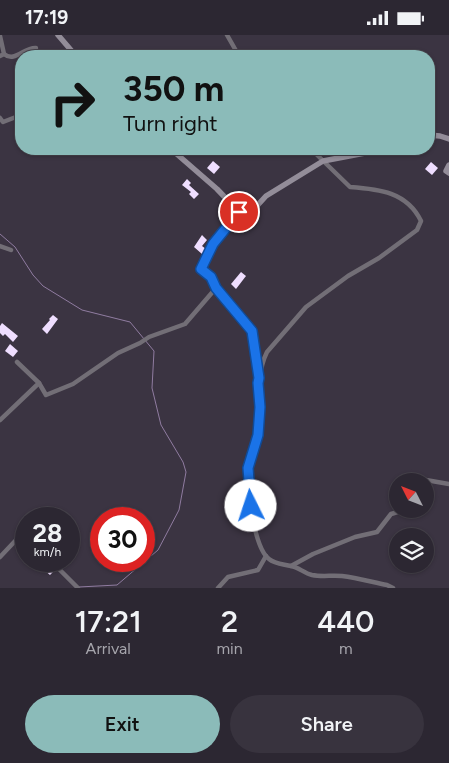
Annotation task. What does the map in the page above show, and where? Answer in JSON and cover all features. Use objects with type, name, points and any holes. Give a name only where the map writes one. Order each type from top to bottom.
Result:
[{"type":"street","points":[[58,35],[71,50]]},
{"type":"street","points":[[227,35],[236,50]]},
{"type":"street","points":[[0,36],[2,55],[8,57],[15,55]]},
{"type":"street","points":[[25,50],[30,47],[36,48]]},
{"type":"street","points":[[0,118],[3,122],[15,117]]},
{"type":"street","points":[[435,136],[449,139]]},
{"type":"street","points":[[178,155],[217,189],[239,212]]},
{"type":"street","points":[[317,155],[350,187],[376,189],[408,202],[421,221],[417,230],[409,236],[379,258],[348,276],[306,307],[267,352],[258,383],[260,407],[258,435],[248,468],[252,519],[261,547],[268,559],[310,574],[327,577],[340,575],[393,588]]},
{"type":"street","points":[[259,378],[252,331],[216,288],[211,277],[201,269],[213,244],[239,212],[256,207],[266,196],[323,161],[354,155]]},
{"type":"street","points":[[449,165],[446,171],[449,173]]},
{"type":"street","points":[[0,246],[11,250]]},
{"type":"street","points":[[17,362],[39,383],[46,395],[73,384],[118,353],[149,337],[184,324],[216,288]]},
{"type":"street","points":[[0,420],[39,383]]},
{"type":"street","points":[[434,481],[449,484]]},
{"type":"street","points":[[292,566],[313,554],[355,537],[376,532],[389,516]]},
{"type":"street","points":[[0,557],[15,541]]},
{"type":"street","points":[[218,588],[228,577],[258,570],[266,556]]},
{"type":"street","points":[[62,572],[76,587]]},
{"type":"building","points":[[213,161],[220,167],[214,174],[207,168]]},
{"type":"building","points":[[431,162],[438,168],[432,175],[425,169]]},
{"type":"building","points":[[187,179],[191,183],[189,185],[199,194],[194,199],[189,194],[191,192],[182,185]]},
{"type":"building","points":[[202,235],[207,240],[202,246],[206,249],[202,254],[194,247]]},
{"type":"building","points":[[241,272],[246,276],[236,289],[231,284]]},
{"type":"building","points":[[53,315],[58,319],[47,334],[42,329]]},
{"type":"building","points":[[2,323],[18,336],[13,342],[5,334],[3,336],[0,333]]},
{"type":"building","points":[[10,344],[18,351],[13,357],[5,351]]},
{"type":"waterway","points":[[0,234],[15,247],[33,275],[43,286],[82,310],[130,322],[154,351],[152,388],[161,425],[183,462],[186,472],[179,510],[158,550],[117,585],[79,587]]},
{"type":"route","points":[[239,212],[213,244],[201,269],[211,277],[216,288],[252,331],[259,378],[260,407],[258,435],[248,468],[251,506]]}]
